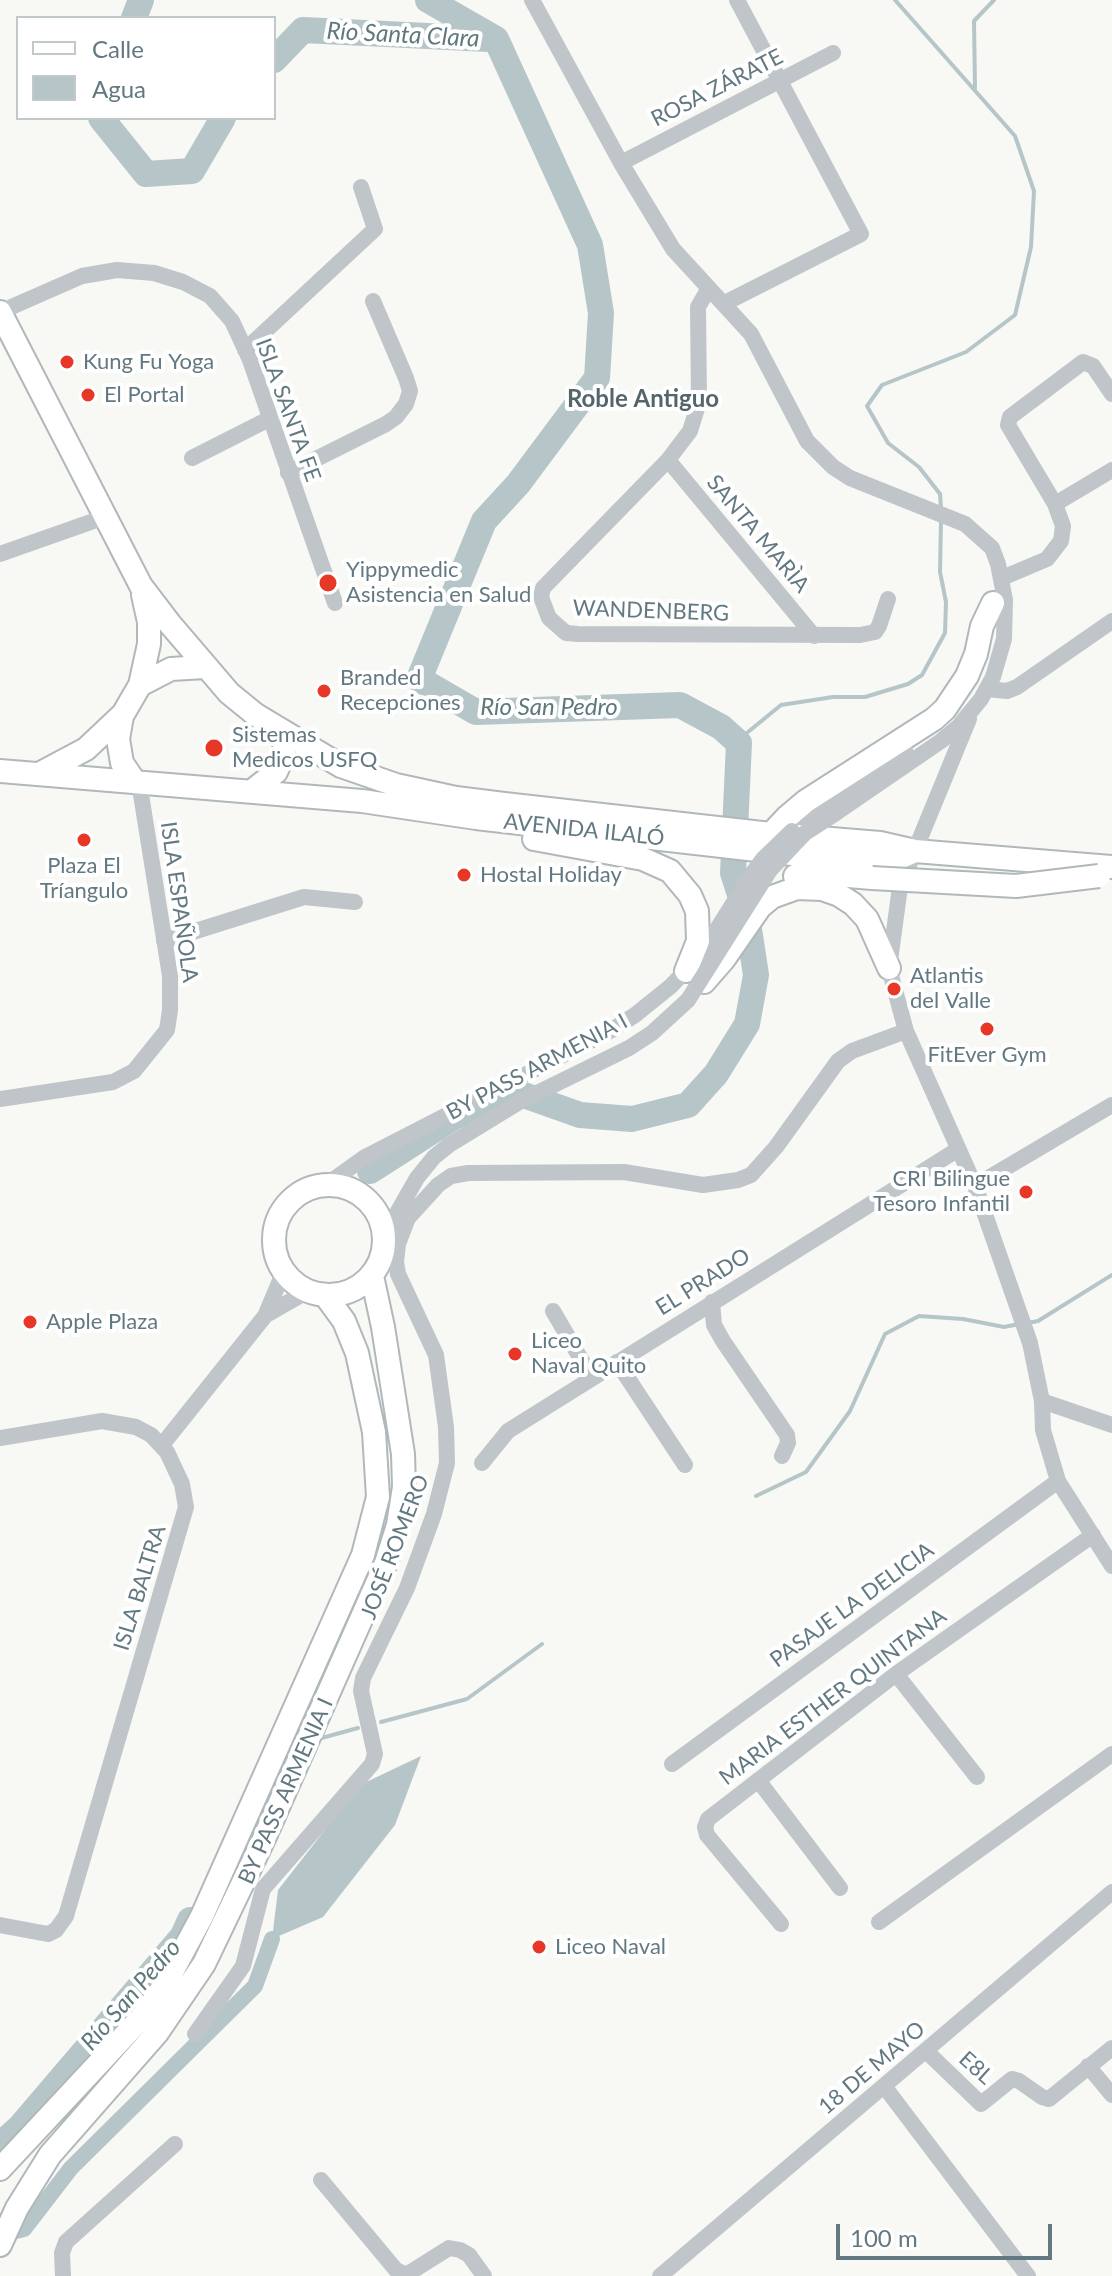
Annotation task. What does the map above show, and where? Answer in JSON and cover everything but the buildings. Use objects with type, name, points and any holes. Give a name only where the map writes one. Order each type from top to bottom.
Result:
[{"type":"main road","points":[[0,312],[141,586],[229,693],[285,733],[284,754],[276,772],[252,791],[0,771]]},
{"type":"main road","points":[[38,774],[86,749],[105,734],[122,716],[140,685],[149,644],[149,622],[141,586]]},
{"type":"main road","points":[[762,839],[806,801],[945,709],[967,676],[982,626],[993,603]]},
{"type":"main road","points":[[140,685],[171,669],[205,667]]},
{"type":"main road","points":[[122,716],[119,751],[127,774],[137,782]]},
{"type":"main road","name":"AVENIDA ILALÓ","points":[[285,733],[341,766],[396,785],[456,798],[687,833]]},
{"type":"main road","name":"AVENIDA ILALÓ","points":[[252,791],[476,818],[762,839],[880,843],[915,851],[1108,872]]},
{"type":"main road","points":[[404,807],[477,829],[614,853],[664,867],[679,880],[697,911],[698,941],[686,971]]},
{"type":"main road","points":[[751,897],[780,880],[813,873],[1016,886],[1108,872]]},
{"type":"main road","points":[[688,1000],[724,959],[760,907],[772,897],[797,888],[822,889],[853,904],[867,919],[889,968]]},
{"type":"main road","points":[[326,1185],[358,1193],[371,1204],[385,1234],[382,1257],[372,1276],[346,1293],[316,1293],[294,1283],[276,1256],[274,1239],[284,1208],[303,1192],[326,1185]]},
{"type":"main road","name":"BY PASS ARMENIA I","points":[[0,2245],[17,2208],[50,2155],[157,2033],[204,1964],[263,1841],[386,1563],[402,1500],[403,1454],[372,1276]]},
{"type":"main road","name":"BY PASS ARMENIA I","points":[[0,2169],[142,2017],[173,1973],[202,1916],[363,1555],[378,1497],[374,1432],[357,1353],[344,1321],[316,1293]]},
{"type":"street","points":[[532,0],[621,163],[673,249],[725,303],[758,345],[807,441],[833,467],[868,486],[965,524],[983,538]]},
{"type":"street","points":[[725,303],[861,234],[737,0]]},
{"type":"street","name":"ROSA ZÁRATE","points":[[621,163],[833,53]]},
{"type":"street","points":[[245,350],[375,229],[361,187]]},
{"type":"street","name":"ISLA SANTA FE","points":[[0,312],[82,276],[117,270],[154,273],[183,282],[210,296],[232,321],[245,350],[335,603]]},
{"type":"street","name":"WANDENBERG","points":[[709,288],[698,307],[700,376],[695,419],[690,431],[668,460],[543,588],[543,605],[557,628],[566,633],[814,636],[875,632],[888,599]]},
{"type":"street","points":[[288,473],[386,424],[406,404],[410,391],[406,378],[373,301]]},
{"type":"street","points":[[1002,578],[1039,564],[1054,553],[1061,541],[1063,526],[1055,504],[1008,425],[1010,417],[1083,362],[1093,366],[1112,394]]},
{"type":"street","points":[[192,458],[269,419]]},
{"type":"street","name":"SANTA MARÌA","points":[[668,460],[814,636]]},
{"type":"street","points":[[1055,504],[1112,470]]},
{"type":"street","points":[[0,554],[105,517]]},
{"type":"street","name":"BY PASS ARMENIA I","points":[[385,1234],[417,1178],[434,1157],[449,1145],[521,1101],[629,1048],[652,1033],[688,1000],[751,897],[788,849],[805,833],[973,710],[987,689],[1000,658],[1006,610],[1002,578],[992,548],[983,538]]},
{"type":"street","name":"BY PASS ARMENIA I","points":[[326,1185],[365,1157],[612,1030],[654,1001],[702,953],[751,875],[777,844],[827,802],[938,736],[976,673],[987,639],[993,603],[992,575],[983,538]]},
{"type":"street","points":[[987,689],[1007,691],[1017,687],[1112,621]]},
{"type":"street","points":[[973,710],[896,904],[889,968],[906,1031],[975,1186],[1030,1343],[1042,1401],[1043,1430],[1058,1481],[1111,1564]]},
{"type":"street","name":"ISLA ESPAÑOLA","points":[[0,1099],[113,1082],[134,1071],[167,1030],[170,976],[137,782]]},
{"type":"street","points":[[164,941],[304,897],[355,902]]},
{"type":"street","name":"JOSÉ ROMERO","points":[[195,2034],[243,1966],[263,1889],[372,1764],[375,1754],[361,1691],[363,1678],[407,1588],[434,1514],[447,1463],[446,1427],[436,1355],[398,1274],[398,1244],[408,1218],[438,1185],[451,1176],[468,1173],[624,1172],[703,1185],[738,1180],[751,1175],[776,1147],[838,1061],[852,1051],[906,1031]]},
{"type":"street","points":[[975,1186],[1112,1105]]},
{"type":"street","name":"EL PRADO","points":[[482,1463],[508,1431],[957,1150]]},
{"type":"street","points":[[0,1438],[102,1421],[136,1427],[162,1445],[265,1316],[284,1271]]},
{"type":"street","points":[[265,1316],[316,1293]]},
{"type":"street","points":[[712,1302],[712,1317],[723,1341],[787,1435],[788,1443],[782,1456]]},
{"type":"street","points":[[553,1311],[592,1378]]},
{"type":"street","points":[[617,1362],[685,1465]]},
{"type":"street","points":[[1042,1401],[1112,1425]]},
{"type":"street","name":"ISLA BALTRA","points":[[0,1925],[48,1934],[62,1923],[69,1909],[185,1516],[182,1484],[162,1445]]},
{"type":"street","name":"PASAJE LA DELICIA","points":[[672,1764],[1058,1481]]},
{"type":"street","name":"MARIA ESTHER QUINTANA","points":[[781,1924],[707,1835],[705,1827],[708,1819],[896,1674],[1093,1535]]},
{"type":"street","points":[[896,1674],[977,1777]]},
{"type":"street","points":[[879,1922],[1112,1754]]},
{"type":"street","points":[[758,1780],[840,1888]]},
{"type":"street","name":"18 DE MAYO","points":[[660,2276],[1112,1892]]},
{"type":"street","name":"E8L","points":[[926,2051],[981,2104],[1012,2079],[1049,2099],[1112,2048]]},
{"type":"street","points":[[1088,2066],[1112,2095]]},
{"type":"street","points":[[884,2086],[1028,2276]]},
{"type":"street","points":[[63,2276],[62,2253],[66,2242],[175,2144]]},
{"type":"street","points":[[321,2180],[396,2270],[406,2275],[449,2248],[469,2255],[484,2276]]},
{"type":"water","points":[[421,1756],[395,1825],[323,1917],[272,1939],[278,1890],[360,1785]]},
{"type":"waterway","name":"Río Santa Clara","points":[[135,16],[141,0]]},
{"type":"waterway","name":"Río San Pedro","points":[[370,1171],[454,1117],[518,1093],[580,1115],[632,1119],[688,1105],[716,1074],[747,1024],[756,975],[747,916],[733,873],[739,743],[721,727],[680,705],[476,712],[419,679],[484,521],[518,484],[597,378],[601,313],[590,245],[496,39],[428,0]]},
{"type":"waterway","points":[[895,0],[1015,136],[1034,191],[1031,247],[1015,315],[966,352],[882,385],[867,406],[888,443],[919,467],[940,494],[941,508]]},
{"type":"waterway","points":[[975,88],[974,21],[994,0]]},
{"type":"waterway","name":"Río Santa Clara","points":[[276,58],[303,30],[489,39]]},
{"type":"waterway","name":"Río Santa Clara","points":[[103,120],[146,174],[192,171],[222,120]]},
{"type":"waterway","points":[[748,732],[781,705],[833,697],[865,697],[908,684],[922,675],[945,633],[946,602],[940,572],[941,521]]},
{"type":"waterway","points":[[1028,1323],[1038,1321],[1112,1275]]},
{"type":"waterway","points":[[756,1496],[806,1472],[850,1411],[885,1334],[919,1316],[963,1319],[1004,1327],[1019,1324]]},
{"type":"waterway","points":[[381,1722],[467,1699],[542,1644]]},
{"type":"waterway","points":[[318,1739],[358,1728]]},
{"type":"waterway","name":"Río San Pedro","points":[[0,2145],[20,2127],[183,1936],[190,1920]]},
{"type":"waterway","points":[[0,2235],[24,2229],[71,2168],[255,1986],[272,1939]]},
{"type":"place","name":"Kung Fu Yoga","points":[[67,362]]},
{"type":"place","name":"El Portal","points":[[88,395]]},
{"type":"place","name":"Yippymedic Asistencia en Salud","points":[[328,583]]},
{"type":"place","name":"Branded Recepciones","points":[[324,691]]},
{"type":"place","name":"Sistemas Medicos USFQ","points":[[214,748]]},
{"type":"place","name":"Plaza El Tríangulo","points":[[84,840]]},
{"type":"place","name":"Hostal Holiday","points":[[464,875]]},
{"type":"place","name":"Atlantis del Valle","points":[[894,989]]},
{"type":"place","name":"FitEver Gym","points":[[987,1029]]},
{"type":"place","name":"CRI Bilingue Tesoro Infantil","points":[[1026,1192]]},
{"type":"place","name":"Apple Plaza","points":[[30,1322]]},
{"type":"place","name":"Liceo Naval Quito","points":[[515,1354]]},
{"type":"place","name":"Liceo Naval","points":[[539,1947]]},
{"type":"district","name":"Roble Antiguo","points":[[643,399]]}]
